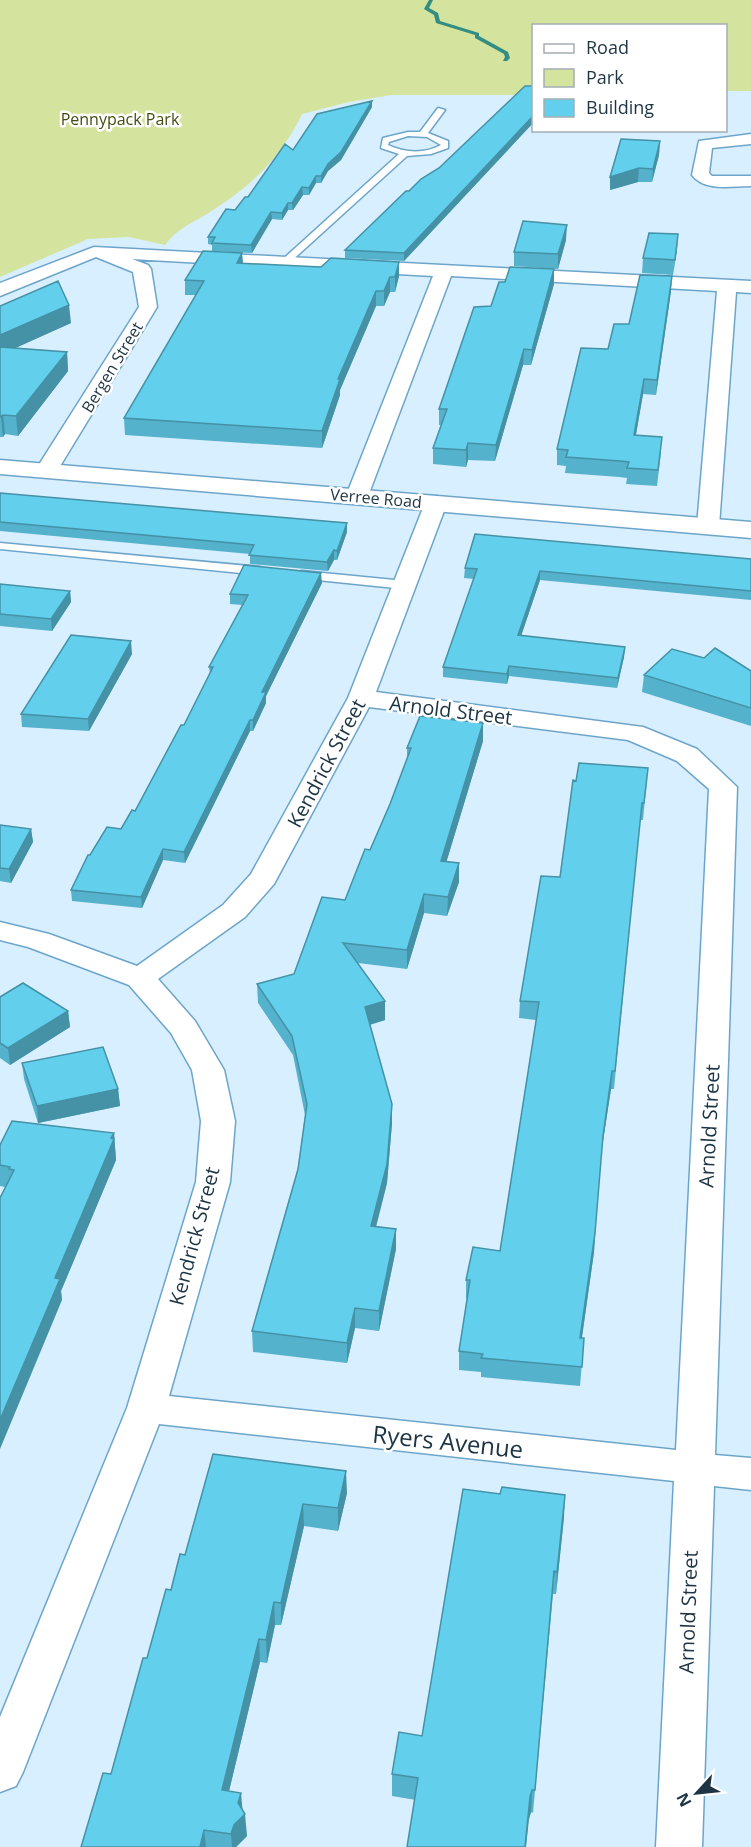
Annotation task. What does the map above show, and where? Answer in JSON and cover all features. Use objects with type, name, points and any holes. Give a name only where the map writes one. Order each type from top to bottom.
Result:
[{"type":"main road","name":"Verree Road","points":[[0,467],[751,530]]},
{"type":"street","points":[[751,139],[705,144],[700,175],[708,181],[751,181]]},
{"type":"street","points":[[0,290],[94,252],[751,287]]},
{"type":"street","name":"Bergen Street","points":[[46,471],[148,307],[142,269],[94,252]]},
{"type":"street","points":[[357,496],[444,270]]},
{"type":"street","points":[[708,526],[727,286]]},
{"type":"street","name":"Kendrick Street","points":[[0,1772],[146,1408],[213,1182],[218,1121],[208,1070],[184,1028],[140,978],[234,911],[264,878],[361,698],[436,503]]},
{"type":"street","name":"Arnold Street","points":[[361,698],[634,733],[687,754],[723,787],[679,1847]]},
{"type":"street","points":[[0,931],[38,940],[140,978]]},
{"type":"street","name":"Ryers Avenue","points":[[146,1408],[751,1474]]},
{"type":"lane","points":[[422,135],[441,110]]},
{"type":"lane","points":[[398,135],[422,135],[442,140],[444,146],[425,153],[405,153],[389,149],[383,143],[398,135]]},
{"type":"lane","points":[[285,262],[405,153]]},
{"type":"lane","points":[[0,546],[268,572]]},
{"type":"lane","points":[[291,574],[405,585]]},
{"type":"green space","name":"Pennypack Park","points":[[0,0],[751,0],[751,91],[727,91],[727,24],[532,24],[532,95],[391,95],[349,102],[302,114],[285,144],[264,170],[225,202],[180,230],[165,245],[129,237],[88,239],[0,277]]},
{"type":"building","points":[[525,86],[532,86],[532,117],[404,253],[345,250],[406,191],[439,168]]},
{"type":"building","points":[[372,101],[341,152],[328,164],[321,176],[316,176],[309,188],[302,187],[292,203],[288,203],[282,213],[271,212],[251,245],[212,243],[215,237],[208,237],[226,209],[235,210],[245,197],[248,197],[285,144],[293,150],[317,114]]},
{"type":"building","points":[[621,139],[660,141],[653,169],[639,168],[610,177]]},
{"type":"building","points":[[523,221],[567,225],[558,254],[514,252]]},
{"type":"building","points":[[649,233],[678,234],[675,260],[643,258]]},
{"type":"building","points":[[203,251],[242,253],[237,263],[321,267],[331,258],[399,262],[395,277],[390,277],[384,291],[376,291],[338,379],[340,379],[322,431],[124,418],[204,281],[185,280]]},
{"type":"building","points":[[510,267],[554,269],[532,350],[524,349],[496,445],[468,443],[466,450],[433,448],[447,409],[439,409],[474,307],[491,306],[499,282],[505,282]]},
{"type":"building","points":[[640,275],[672,276],[657,380],[644,379],[634,435],[662,437],[658,470],[627,468],[629,462],[566,457],[568,450],[557,449],[581,348],[608,349],[614,324],[629,324]]},
{"type":"building","points":[[58,281],[69,305],[0,335],[0,306]]},
{"type":"building","points":[[0,347],[67,352],[16,416],[3,415],[0,417]]},
{"type":"building","points":[[0,493],[347,523],[337,551],[334,550],[327,562],[249,555],[254,545],[0,522]]},
{"type":"building","points":[[475,534],[751,559],[751,591],[540,571],[518,635],[625,647],[618,678],[509,666],[507,674],[443,667],[477,569],[465,568]]},
{"type":"building","points":[[244,565],[321,573],[262,692],[266,692],[253,720],[250,720],[184,852],[163,849],[141,897],[71,890],[88,855],[107,827],[121,829],[132,810],[135,811],[181,725],[184,725],[213,667],[209,667],[248,595],[230,594]]},
{"type":"building","points":[[0,584],[70,591],[51,619],[0,614]]},
{"type":"building","points":[[71,635],[131,641],[88,719],[21,714]]},
{"type":"building","points":[[715,648],[751,671],[751,708],[644,675],[672,649],[704,658]]},
{"type":"building","points":[[420,716],[483,723],[441,861],[459,863],[448,897],[424,894],[407,950],[343,943],[385,1001],[365,1007],[392,1104],[387,1164],[371,1226],[396,1229],[379,1311],[355,1308],[347,1343],[252,1331],[298,1169],[307,1104],[292,1036],[257,984],[294,974],[322,897],[345,900],[365,849],[370,850],[390,804],[411,748],[407,748]]},
{"type":"building","points":[[579,763],[648,768],[644,803],[642,803],[615,1071],[612,1071],[603,1136],[595,1233],[580,1338],[584,1338],[582,1367],[481,1358],[483,1354],[459,1351],[470,1280],[466,1280],[473,1247],[500,1251],[539,1002],[520,1001],[541,876],[560,877],[573,780],[576,781]]},
{"type":"building","points":[[0,825],[31,829],[9,869],[0,868]]},
{"type":"building","points":[[23,983],[68,1011],[8,1048],[0,1043],[0,997]]},
{"type":"building","points":[[103,1047],[118,1089],[37,1106],[22,1063]]},
{"type":"building","points":[[12,1121],[114,1133],[111,1138],[114,1139],[55,1278],[60,1279],[0,1420],[0,1198],[14,1170],[0,1165],[0,1145]]},
{"type":"building","points":[[213,1454],[346,1471],[338,1508],[303,1504],[281,1603],[274,1602],[266,1640],[259,1639],[222,1790],[241,1793],[238,1803],[245,1814],[234,1825],[231,1834],[204,1830],[200,1847],[81,1847],[103,1773],[111,1774],[143,1658],[147,1658],[166,1589],[171,1590],[180,1554],[185,1555]]},
{"type":"building","points":[[502,1487],[565,1495],[557,1572],[554,1571],[535,1790],[532,1790],[530,1797],[525,1847],[407,1847],[418,1778],[392,1774],[399,1732],[422,1736],[463,1489],[500,1494]]},
{"type":"waterway","points":[[431,0],[426,9],[436,14],[438,22],[477,34],[477,37],[506,53],[508,57],[505,60]]}]
